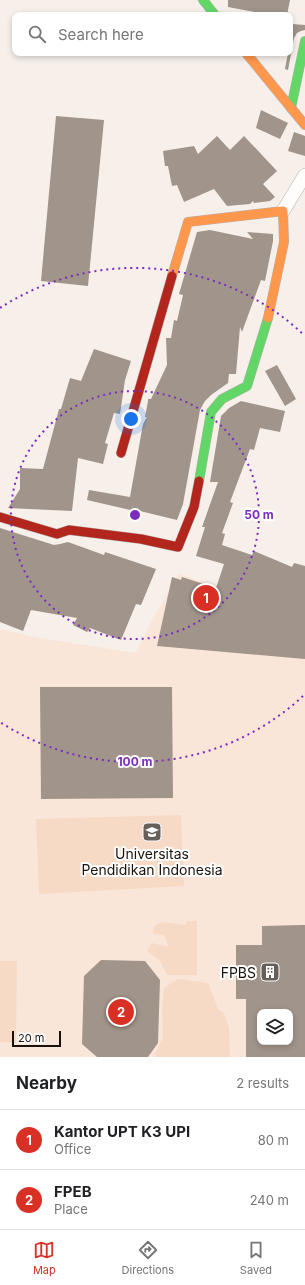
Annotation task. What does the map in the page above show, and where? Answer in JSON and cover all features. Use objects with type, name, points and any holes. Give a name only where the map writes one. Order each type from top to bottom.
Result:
[{"type":"street","points":[[203,0],[213,12]]},
{"type":"street","points":[[291,108],[305,41]]},
{"type":"street","points":[[248,56],[305,125]]},
{"type":"street","points":[[0,517],[56,534],[69,530],[141,539],[178,547],[194,507],[211,412],[225,396],[247,386],[268,317],[284,242],[283,211],[305,175]]},
{"type":"street","points":[[121,453],[188,222],[283,211]]},
{"type":"shaded area","name":"Universitas Pendidikan Indonesia","points":[[179,574],[305,617],[305,1057],[0,1057],[0,629],[40,638],[136,653],[152,620]]},
{"type":"shaded area","points":[[181,815],[184,886],[39,894],[36,819]]},
{"type":"shaded area","points":[[187,921],[197,921],[197,975],[167,975],[160,961],[147,951],[152,943],[169,947],[164,935],[153,934],[154,926],[162,922],[186,925]]},
{"type":"shaded area","points":[[0,961],[17,961],[16,1043],[0,1042]]},
{"type":"shaded area","points":[[178,979],[208,983],[218,1009],[224,1013],[229,1028],[230,1057],[156,1057],[155,1054],[163,1037],[162,1010],[164,988]]},
{"type":"building","points":[[228,0],[290,0],[288,12],[254,12],[228,7]]},
{"type":"building","points":[[293,24],[305,25],[305,30],[297,33],[293,43]]},
{"type":"building","points":[[287,56],[291,56],[288,70],[285,69]]},
{"type":"building","points":[[261,110],[288,123],[280,139],[256,128]]},
{"type":"building","points":[[56,116],[104,120],[88,286],[41,281]]},
{"type":"building","points":[[294,132],[305,136],[305,156],[288,151]]},
{"type":"building","points":[[217,136],[230,150],[244,136],[277,171],[263,184],[275,197],[270,201],[254,203],[253,201],[250,204],[227,206],[214,189],[184,202],[177,185],[172,186],[168,166],[165,166],[163,151],[194,146],[198,154]]},
{"type":"building","points":[[210,230],[253,239],[247,232],[273,234],[273,241],[265,281],[261,280],[242,332],[240,327],[236,374],[229,374],[228,383],[211,395],[205,401],[200,410],[183,504],[177,520],[87,500],[89,490],[130,497],[143,424],[147,417],[145,417],[148,399],[151,399],[167,365],[166,338],[171,338],[174,320],[177,321],[183,295],[179,294],[197,232]]},
{"type":"building","points":[[94,349],[131,361],[125,380],[120,414],[114,413],[105,443],[108,444],[103,464],[78,458],[72,511],[8,508],[20,489],[20,468],[43,469],[59,409],[61,409],[70,378],[81,381]]},
{"type":"building","points":[[277,365],[296,399],[285,406],[265,371]]},
{"type":"building","points":[[241,401],[285,411],[280,432],[260,428],[254,450],[250,449],[230,502],[233,503],[222,533],[225,534],[222,545],[252,555],[254,551],[292,567],[294,563],[305,566],[305,659],[157,646],[172,577],[181,580],[182,577],[216,588],[224,564],[196,556],[205,527],[202,527],[218,482],[210,482],[221,416],[229,408]]},
{"type":"building","points":[[0,528],[54,545],[68,542],[104,555],[105,552],[156,569],[141,605],[136,604],[121,640],[90,628],[87,632],[73,625],[77,618],[31,610],[23,631],[0,622]]},
{"type":"building","points":[[40,687],[172,687],[173,798],[41,799]]},
{"type":"building","points":[[305,925],[305,1057],[246,1057],[246,999],[236,999],[236,945],[262,945],[262,926]]},
{"type":"building","points":[[101,960],[145,961],[160,980],[158,1043],[148,1057],[97,1057],[82,1044],[84,976]]},
{"type":"traffic: fast","points":[[203,0],[213,12]]},
{"type":"traffic: fast","points":[[291,108],[305,41]]},
{"type":"traffic: fast","points":[[199,481],[211,412],[222,399],[247,386],[268,318]]},
{"type":"traffic: slow","points":[[248,56],[305,125]]},
{"type":"traffic: slow","points":[[172,276],[188,222],[283,211],[284,242],[268,318]]},
{"type":"traffic: jam","points":[[121,453],[172,276]]},
{"type":"traffic: jam","points":[[0,517],[57,534],[69,530],[141,539],[178,547],[194,507],[199,481]]},
{"type":"place","name":"Kantor UPT K3 UPI","points":[[206,598]]},
{"type":"place","name":"Universitas Pendidikan Indonesia","points":[[152,832]]},
{"type":"place","name":"FPBS","points":[[270,972]]},
{"type":"place","name":"FPEB","points":[[121,1012]]}]
